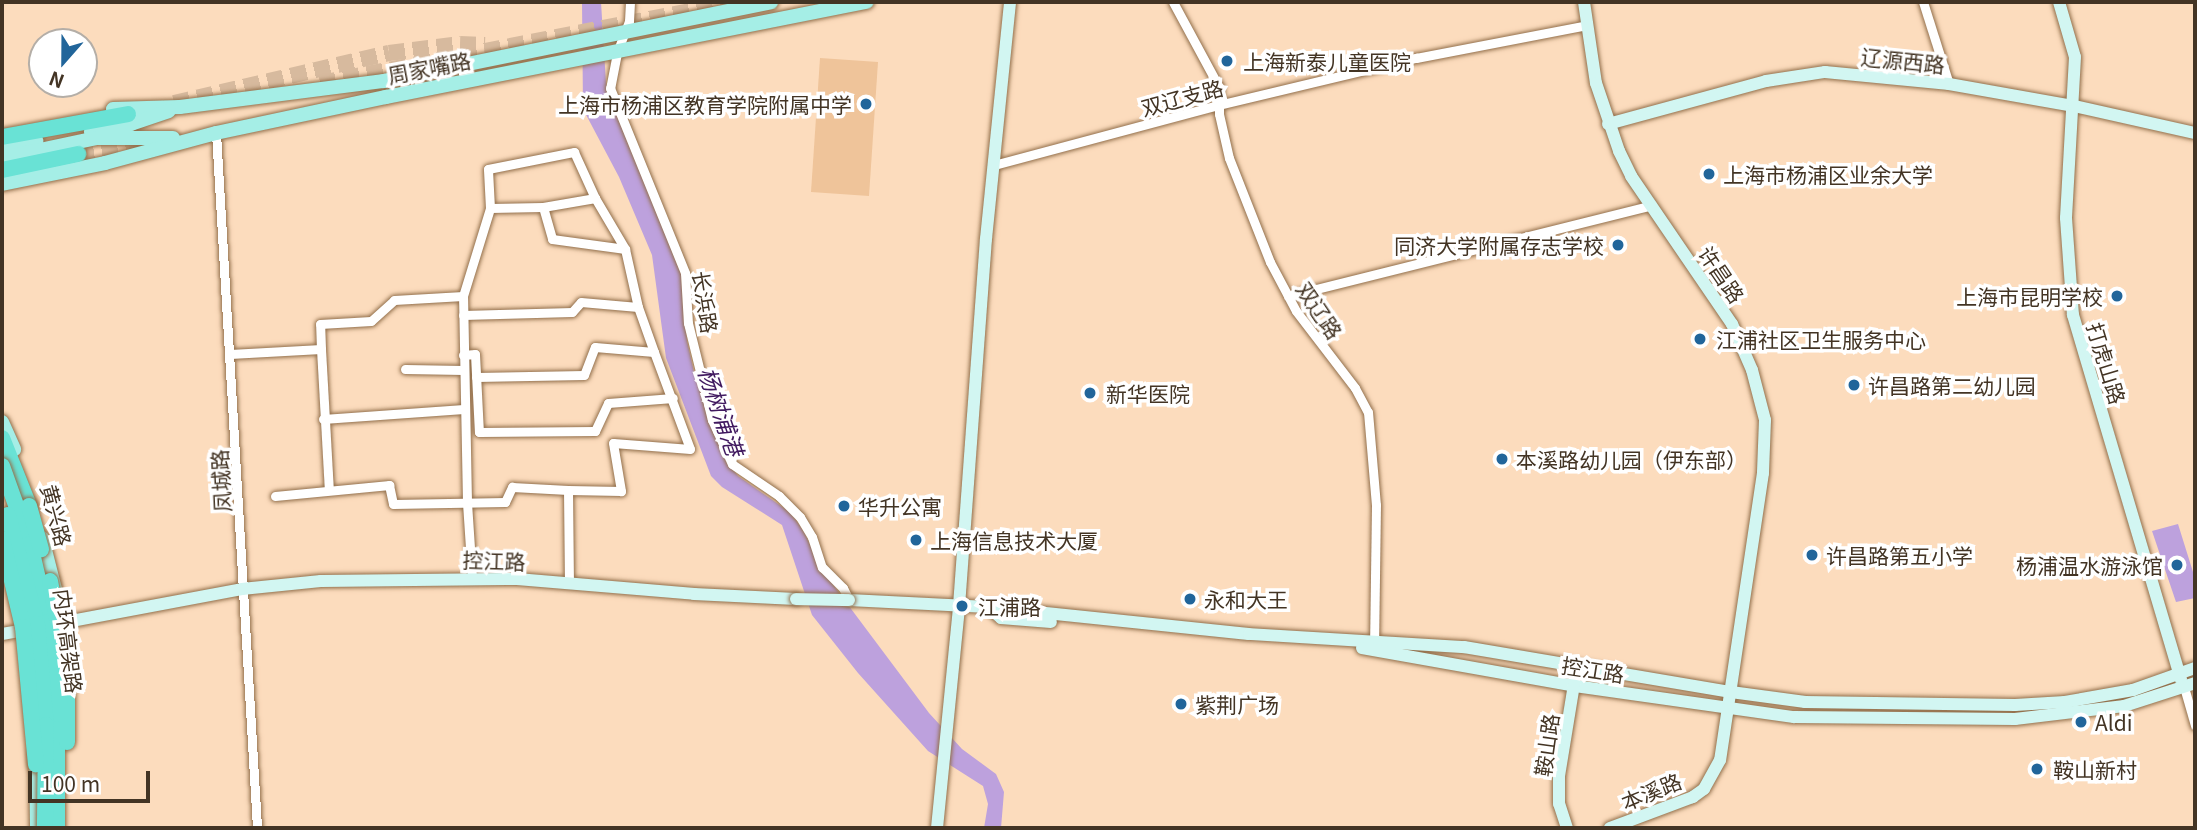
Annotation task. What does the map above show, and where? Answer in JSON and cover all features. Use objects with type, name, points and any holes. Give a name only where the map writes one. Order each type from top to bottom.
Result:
[{"type":"highway","points":[[2,137],[128,114]]},
{"type":"highway","points":[[2,170],[78,154]]},
{"type":"highway","points":[[2,438],[29,506],[56,604],[67,673],[67,743],[60,828]]},
{"type":"highway","name":"内环高架路","points":[[2,466],[30,544],[48,622],[57,729],[60,828]]},
{"type":"highway","name":"内环高架路","points":[[2,496],[37,624],[46,725],[46,828]]},
{"type":"highway","points":[[2,539],[16,595],[26,653],[38,828]]},
{"type":"main road","name":"周家嘴路","points":[[2,129],[127,107],[180,107],[384,81],[771,2]]},
{"type":"main road","name":"周家嘴路","points":[[2,184],[105,163],[216,132],[867,2]]},
{"type":"main road","points":[[937,828],[959,606],[994,165],[1010,2]]},
{"type":"main road","name":"许昌路","points":[[1584,2],[1596,83],[1608,124],[1631,176],[1732,324],[1752,370],[1765,420],[1763,473],[1729,709]]},
{"type":"main road","name":"打虎山路","points":[[2059,2],[2075,57],[2066,218],[2073,315],[2178,673],[2189,685]]},
{"type":"main road","name":"辽源西路","points":[[1608,124],[1797,75],[1825,72],[1949,84],[2074,106],[2195,133]]},
{"type":"main road","points":[[2,147],[131,124],[180,107]]},
{"type":"main road","points":[[2,158],[96,138],[191,138]]},
{"type":"main road","name":"黄兴路","points":[[2,422],[25,478],[58,599],[56,624],[61,699],[60,828]]},
{"type":"main road","name":"黄兴路","points":[[2,454],[27,524],[56,624]]},
{"type":"main road","points":[[2,518],[21,590],[27,629],[36,722],[38,828]]},
{"type":"main road","points":[[2,557],[27,629]]},
{"type":"main road","name":"控江路","points":[[2,634],[242,589],[321,581],[472,578],[762,599],[988,607],[1374,645],[1464,647],[1805,702],[2015,705],[2065,702],[2123,692],[2195,668]]},
{"type":"main road","name":"控江路","points":[[1374,645],[1575,686],[1794,717],[1900,724],[2060,715],[2124,706],[2189,685]]},
{"type":"main road","name":"鞍山路","points":[[1567,828],[1559,804],[1559,776],[1577,666]]},
{"type":"main road","name":"本溪路","points":[[1610,828],[1678,803],[1704,789],[1720,760],[1729,709]]},
{"type":"street","name":"长浜路","points":[[630,2],[626,31],[611,55],[610,88],[685,273],[688,323],[712,420],[732,464],[779,496],[800,517],[812,537],[822,567],[843,588],[849,600]]},
{"type":"street","name":"双辽路","points":[[1173,2],[1219,87],[1218,105],[1229,158],[1270,262],[1288,296],[1355,388],[1368,412],[1376,505],[1374,645]]},
{"type":"street","points":[[1923,2],[1949,84]]},
{"type":"street","name":"双辽支路","points":[[994,165],[1218,105],[1416,58],[1587,25]]},
{"type":"street","name":"凤城路","points":[[216,132],[257,828]]},
{"type":"street","points":[[275,495],[389,485],[393,504],[467,502],[505,502],[512,487],[621,491],[613,443],[690,449],[638,307],[625,249],[595,198],[574,152],[488,169],[490,208],[463,296],[464,409],[467,502],[472,578]]},
{"type":"street","points":[[490,208],[543,207],[595,198]]},
{"type":"street","points":[[1288,296],[1652,205]]},
{"type":"street","points":[[543,207],[552,239],[625,249]]},
{"type":"street","points":[[329,489],[323,419],[320,324],[371,321],[394,300],[463,296]]},
{"type":"street","points":[[463,315],[572,312],[581,302],[638,307]]},
{"type":"street","points":[[476,377],[584,375],[594,347],[654,352]]},
{"type":"street","points":[[230,354],[321,349]]},
{"type":"street","points":[[463,355],[475,354],[479,432],[595,431],[608,403],[673,398]]},
{"type":"street","points":[[405,369],[463,370]]},
{"type":"street","points":[[323,419],[464,409]]},
{"type":"street","points":[[568,490],[569,584]]},
{"type":"street","name":"打虎山路","points":[[2189,685],[2195,725]]},
{"type":"shaded area","name":"杨树浦港","points":[[582,2],[601,2],[606,83],[681,274],[687,341],[695,376],[730,466],[738,476],[791,513],[804,532],[822,570],[929,713],[962,749],[996,774],[1004,792],[1001,828],[984,828],[988,804],[983,786],[928,751],[858,673],[812,615],[782,525],[722,487],[711,476],[666,358],[652,255],[619,177],[583,109]]},
{"type":"shaded area","points":[[820,58],[878,62],[869,196],[811,192]]},
{"type":"shaded area","name":"杨浦温水游泳馆","points":[[2178,524],[2195,572],[2195,598],[2176,602],[2152,531]]},
{"type":"tunnel","points":[[320,83],[737,2]]},
{"type":"tunnel","points":[[174,103],[389,53],[460,44],[485,45]]},
{"type":"tunnel","points":[[78,154],[159,142]]},
{"type":"place","name":"上海新泰儿童医院","points":[[1227,61]]},
{"type":"place","name":"上海市杨浦区教育学院附属中学","points":[[866,104]]},
{"type":"place","name":"上海市杨浦区业余大学","points":[[1709,174]]},
{"type":"place","name":"同济大学附属存志学校","points":[[1618,245]]},
{"type":"place","name":"上海市昆明学校","points":[[2117,296]]},
{"type":"place","name":"江浦社区卫生服务中心","points":[[1700,339]]},
{"type":"place","name":"许昌路第二幼儿园","points":[[1854,385]]},
{"type":"place","name":"新华医院","points":[[1090,393]]},
{"type":"place","name":"本溪路幼儿园（伊东部）","points":[[1502,459]]},
{"type":"place","name":"华升公寓","points":[[844,506]]},
{"type":"place","name":"上海信息技术大厦","points":[[916,540]]},
{"type":"place","name":"许昌路第五小学","points":[[1812,555]]},
{"type":"place","name":"杨浦温水游泳馆","points":[[2177,565]]},
{"type":"place","name":"永和大王","points":[[1190,599]]},
{"type":"place","name":"江浦路","points":[[962,606]]},
{"type":"place","name":"紫荆广场","points":[[1181,704]]},
{"type":"place","name":"Aldi","points":[[2081,722]]},
{"type":"place","name":"鞍山新村","points":[[2037,769]]}]
